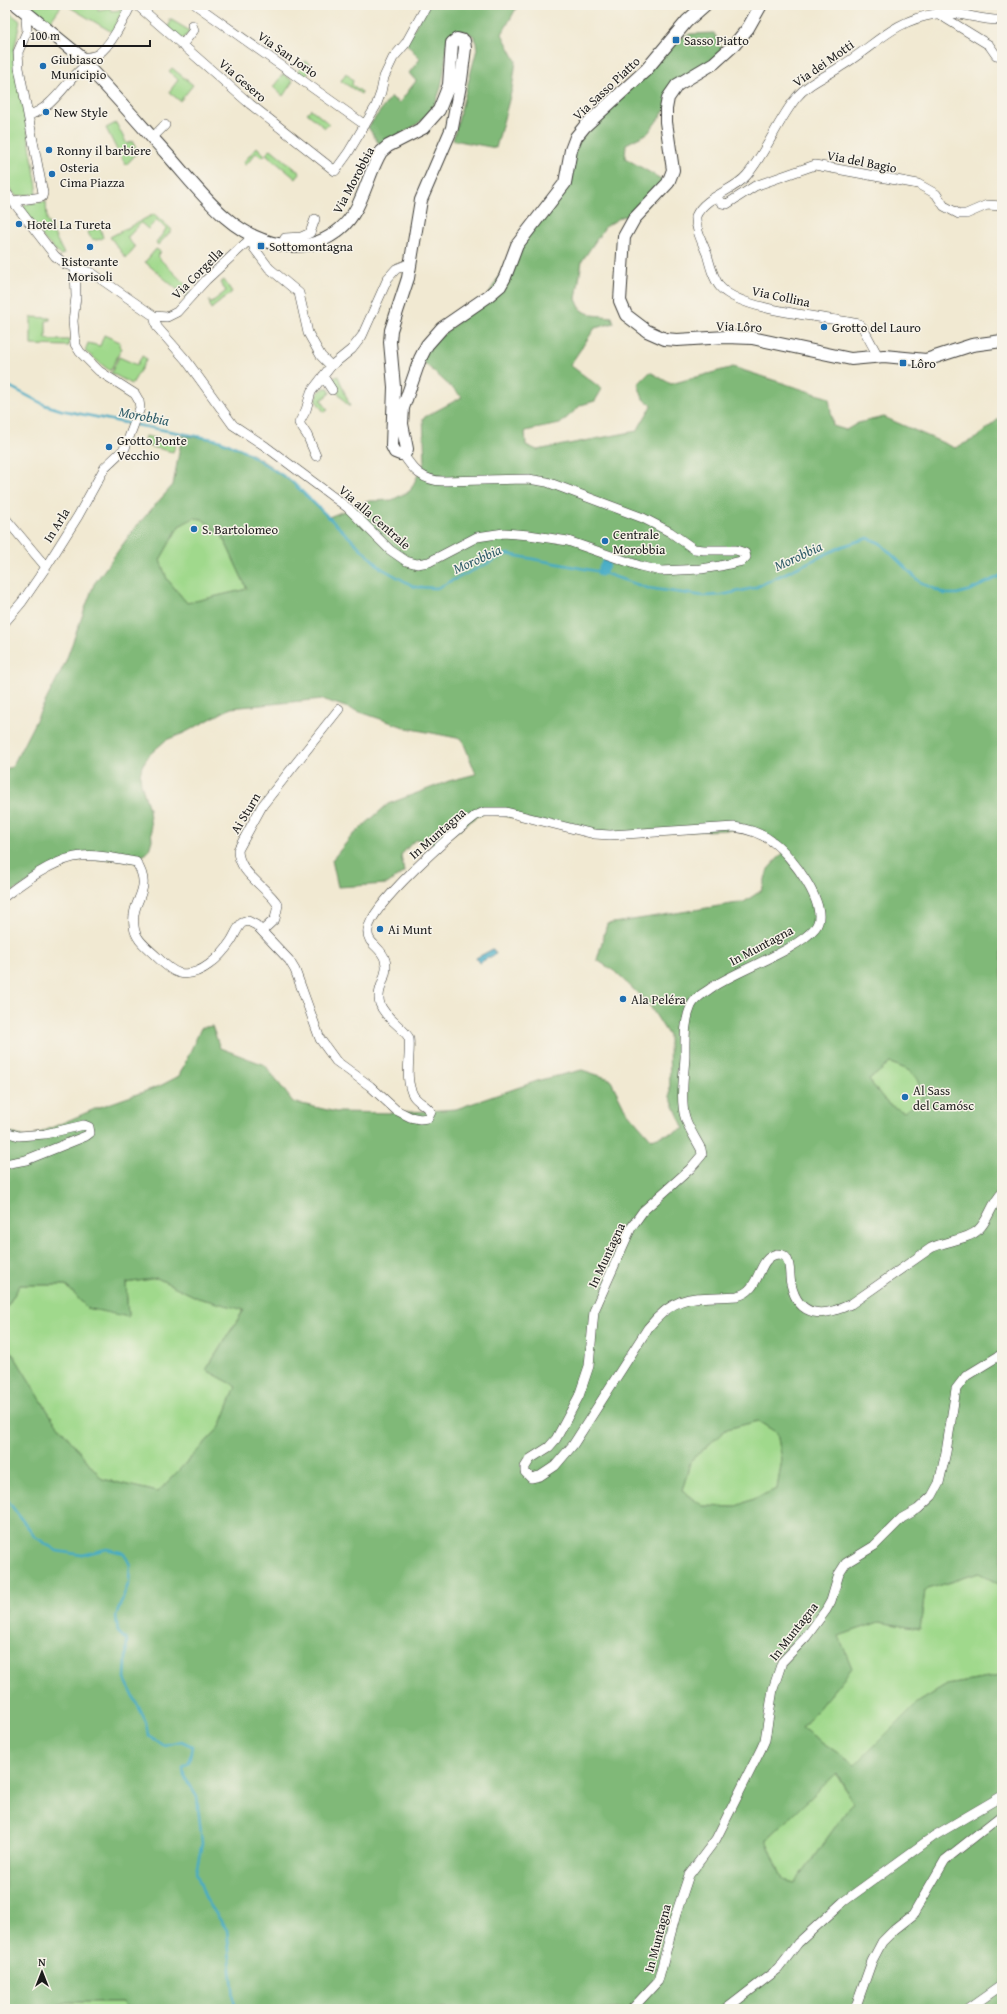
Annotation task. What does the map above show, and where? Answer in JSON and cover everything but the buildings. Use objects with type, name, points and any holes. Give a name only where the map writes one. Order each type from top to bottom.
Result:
[{"type":"street","name":"Via Morobbia","points":[[8,5],[79,62],[84,62]]},
{"type":"street","name":"Via Morobbia","points":[[17,5],[84,62],[216,209],[233,224],[252,236],[281,246],[298,246],[319,242],[337,232],[347,222],[358,205],[381,152],[388,146],[422,128],[439,110],[449,85],[452,43],[454,40],[459,39],[464,41],[465,48],[455,117],[449,139],[422,196],[412,263],[405,292],[393,324],[391,335],[394,387],[392,446],[395,452],[401,454]]},
{"type":"street","points":[[28,115],[37,113],[50,103],[84,62],[97,55],[103,49],[124,20],[131,5]]},
{"type":"street","name":"Via Gesero","points":[[137,5],[250,104],[335,171],[348,153],[365,124]]},
{"type":"street","name":"Via San Jorio","points":[[196,5],[365,124]]},
{"type":"street","points":[[365,124],[380,98],[384,77],[392,58],[406,43],[427,5]]},
{"type":"street","name":"Via Sasso Piatto","points":[[401,454],[407,449],[402,428],[403,408],[420,359],[427,345],[442,328],[487,297],[500,286],[517,245],[565,183],[570,150],[576,137],[646,70],[687,21],[705,5]]},
{"type":"street","name":"Via Lôro","points":[[761,5],[748,28],[725,54],[714,63],[682,81],[671,93],[666,104],[673,165],[668,183],[634,219],[624,237],[620,301],[624,311],[630,318],[654,335],[670,340],[752,338],[845,358],[857,359],[890,356],[926,360],[972,345],[1002,341]]},
{"type":"street","name":"Via dei Motti","points":[[716,197],[736,186],[747,175],[761,157],[792,104],[804,90],[858,55],[891,30],[915,18],[937,13],[955,12],[979,19],[1002,20]]},
{"type":"street","points":[[937,13],[989,45],[996,55],[1002,56]]},
{"type":"street","points":[[13,201],[42,197],[43,187],[18,58],[20,47],[27,31],[26,19]]},
{"type":"street","points":[[182,45],[194,30],[192,25]]},
{"type":"street","points":[[152,138],[165,125]]},
{"type":"street","name":"Via del Bagio","points":[[716,197],[722,203],[727,204],[755,186],[815,165],[918,184],[936,194],[944,206],[959,214],[966,214],[987,205],[1002,206]]},
{"type":"street","name":"Via alla Centrale","points":[[5,191],[55,256],[65,264],[92,273],[154,316],[157,327],[186,360],[233,425],[348,508],[390,550],[406,561],[417,564],[429,562],[477,537],[504,533],[568,541],[640,566],[661,571],[707,568],[738,562],[746,558],[745,553],[740,550],[694,549],[670,532],[643,518],[547,482],[528,479],[434,480],[417,474],[401,454]]},
{"type":"street","name":"Via Collina","points":[[716,197],[700,210],[696,219],[715,278],[721,288],[742,301],[760,306],[859,324],[863,328],[878,356]]},
{"type":"street","points":[[281,246],[285,238],[301,237],[310,233],[315,219]]},
{"type":"street","points":[[252,236],[254,248],[269,268],[299,293],[308,334],[321,356],[331,366]]},
{"type":"street","name":"Via Corgella","points":[[154,316],[167,317],[177,312],[206,280],[252,236]]},
{"type":"street","points":[[316,456],[299,422],[306,410],[311,392],[331,366],[352,349],[362,336],[388,278],[396,269],[412,263]]},
{"type":"street","name":"In Arla","points":[[5,622],[46,567],[81,510],[105,466],[123,451],[140,410],[139,401],[135,394],[99,370],[80,352],[75,344],[73,321],[76,297],[75,267]]},
{"type":"street","points":[[324,376],[332,390]]},
{"type":"street","points":[[5,518],[46,567]]},
{"type":"street","points":[[5,615],[14,610]]},
{"type":"street","name":"Ai Sturn","points":[[262,931],[275,919],[278,905],[243,867],[238,858],[238,850],[262,806],[339,709]]},
{"type":"street","name":"In Muntagna","points":[[5,896],[20,884],[52,866],[80,856],[104,857],[136,862],[141,871],[144,885],[134,912],[135,933],[138,938],[161,961],[178,973],[189,974],[206,967],[224,950],[242,922],[248,921],[256,925],[289,960],[295,970],[320,1039],[336,1061],[370,1086],[396,1110],[410,1117],[420,1119],[428,1118],[431,1112],[414,1096],[409,1084],[409,1038],[380,1005],[378,996],[386,968],[386,960],[382,952],[368,937],[368,929],[371,921],[384,903],[406,877],[475,816],[484,812],[506,812],[594,834],[610,835],[734,827],[750,829],[774,842],[793,864],[811,891],[817,904],[820,919],[810,934],[797,943],[721,981],[695,998],[690,1007],[685,1028],[684,1114],[702,1149],[702,1155],[695,1164],[643,1211],[628,1233],[594,1311],[590,1362],[583,1385],[556,1439],[549,1447],[530,1459],[526,1464],[525,1472],[529,1477],[540,1476],[555,1466],[586,1425],[648,1328],[663,1312],[676,1303],[694,1298],[737,1296],[744,1294],[755,1284],[768,1258],[777,1254],[782,1255],[788,1261],[792,1289],[802,1307],[814,1313],[841,1308],[851,1304],[931,1248],[943,1242],[977,1232],[993,1203],[1002,1193]]},
{"type":"street","points":[[5,1132],[20,1136],[45,1134],[84,1125],[89,1127],[90,1132],[86,1136],[26,1160],[5,1164]]},
{"type":"street","name":"In Muntagna","points":[[632,2009],[654,1987],[661,1976],[676,1914],[689,1875],[716,1839],[763,1744],[770,1703],[782,1662],[806,1637],[826,1610],[831,1601],[839,1574],[846,1563],[874,1546],[902,1518],[918,1509],[932,1496],[941,1475],[955,1393],[958,1386],[970,1373],[1002,1354]]},
{"type":"street","points":[[726,2009],[778,1969],[798,1942],[843,1902],[934,1836],[1002,1796]]},
{"type":"street","points":[[855,2009],[872,1961],[888,1934],[913,1915],[945,1860],[1002,1815]]},
{"type":"street","points":[[968,2009],[1002,1985]]},
{"type":"green space","points":[[28,5],[62,5],[50,22]]},
{"type":"green space","points":[[66,5],[97,5],[98,10],[110,8],[111,11],[120,10],[120,5],[125,5],[112,32]]},
{"type":"green space","points":[[427,5],[518,5],[502,34],[516,61],[512,89],[496,148],[453,140],[477,49],[475,37],[465,31],[455,32],[448,37],[444,70],[439,93],[430,112],[422,120],[407,131],[379,144],[368,127],[391,97],[399,103],[416,81],[409,73],[420,59],[406,43]]},
{"type":"green space","points":[[5,9],[20,21],[14,51],[37,187],[36,194],[16,196],[5,182]]},
{"type":"green space","points":[[170,19],[190,31],[183,39],[180,39],[168,27],[171,21],[168,20]]},
{"type":"green space","points":[[714,33],[725,54],[690,76],[648,133],[626,144],[625,158],[668,183],[634,219],[623,216],[605,227],[582,261],[576,299],[581,310],[592,315],[612,317],[614,323],[595,328],[570,365],[602,389],[595,401],[581,405],[560,424],[525,431],[526,445],[537,450],[637,431],[652,405],[643,399],[638,384],[650,372],[671,384],[733,367],[829,398],[833,426],[846,430],[858,423],[884,417],[955,448],[976,438],[1002,416],[1002,1586],[979,1573],[925,1590],[920,1629],[879,1622],[839,1636],[852,1668],[802,1728],[855,1765],[917,1703],[947,1685],[1000,1676],[1002,1674],[1002,2009],[127,2009],[123,2002],[67,2002],[52,2009],[5,2009],[5,1341],[52,1418],[102,1479],[158,1492],[220,1427],[236,1386],[206,1370],[244,1310],[198,1298],[157,1278],[126,1283],[128,1317],[87,1308],[66,1285],[20,1285],[5,1310],[5,1131],[28,1138],[97,1108],[160,1086],[179,1076],[201,1028],[212,1026],[220,1048],[265,1065],[293,1102],[336,1112],[397,1113],[456,1109],[540,1080],[582,1070],[610,1079],[625,1109],[651,1139],[684,1129],[670,1097],[669,1036],[648,1003],[614,971],[597,960],[607,924],[744,902],[762,890],[768,869],[784,852],[750,829],[610,835],[484,812],[436,845],[424,840],[416,840],[413,842],[401,855],[404,872],[387,884],[338,887],[332,860],[351,837],[388,804],[449,781],[476,774],[462,739],[407,728],[322,699],[231,708],[184,733],[166,740],[149,755],[142,766],[140,775],[141,784],[149,809],[152,840],[149,850],[136,862],[120,859],[68,860],[5,896],[5,769],[12,767],[65,663],[94,584],[134,529],[173,485],[182,436],[219,440],[250,453],[265,462],[292,483],[329,517],[369,501],[392,500],[410,491],[425,461],[423,418],[462,397],[420,359],[423,352],[487,297],[513,251],[562,188],[571,150],[668,44],[690,34]],"holes":[[[194,518],[202,519],[222,535],[247,589],[187,603],[167,579],[160,560],[179,526]],[[890,1063],[904,1068],[913,1074],[919,1083],[922,1098],[904,1112],[888,1104],[869,1080]],[[758,1421],[777,1433],[782,1459],[777,1489],[734,1507],[703,1506],[682,1491],[691,1460],[727,1429]],[[837,1773],[853,1802],[795,1883],[783,1880],[766,1840]]]},
{"type":"green space","points":[[305,61],[312,66],[305,79],[297,73]]},
{"type":"green space","points":[[172,68],[193,85],[180,101],[169,92],[178,80],[169,71]]},
{"type":"green space","points":[[346,73],[353,80],[352,85],[362,92],[361,94],[341,81]]},
{"type":"green space","points":[[283,74],[293,81],[283,96],[273,87]]},
{"type":"green space","points":[[311,109],[329,124],[325,128],[307,113]]},
{"type":"green space","points":[[116,123],[127,144],[132,141],[138,152],[126,165],[106,128]]},
{"type":"green space","points":[[257,147],[265,155],[262,157],[256,153],[246,165],[243,163]]},
{"type":"green space","points":[[271,149],[300,173],[296,179],[266,154]]},
{"type":"green space","points":[[46,201],[47,220],[64,254],[60,255],[44,239],[23,207],[26,204]]},
{"type":"green space","points":[[154,214],[172,230],[158,245],[156,243],[166,229],[157,220],[148,229],[141,223],[127,238],[135,247],[126,258],[110,237]]},
{"type":"green space","points":[[100,227],[103,238],[97,240],[92,239],[87,232]]},
{"type":"green space","points":[[156,249],[161,252],[157,256],[190,289],[186,297],[145,262]]},
{"type":"green space","points":[[224,280],[232,292],[211,309],[209,301],[212,302],[226,291],[220,283]]},
{"type":"green space","points":[[31,317],[50,318],[50,320],[46,321],[46,339],[69,340],[69,346],[31,345]]},
{"type":"green space","points":[[104,335],[120,342],[119,346],[122,348],[110,371],[85,351],[88,343],[100,346]]},
{"type":"green space","points":[[142,356],[147,359],[132,384],[111,373],[119,357],[137,365]]},
{"type":"green space","points":[[338,376],[350,406],[348,406],[329,380]]},
{"type":"green space","points":[[329,388],[330,393],[321,400],[328,410],[324,412],[316,401],[319,391]]},
{"type":"green space","points":[[146,436],[176,443],[173,452],[144,445]]},
{"type":"green space","points":[[194,518],[202,519],[222,535],[247,589],[187,603],[167,579],[160,560],[179,526]]},
{"type":"green space","points":[[890,1063],[909,1071],[919,1083],[922,1098],[904,1113],[888,1104],[869,1080]]},
{"type":"green space","points":[[157,1278],[198,1298],[244,1309],[206,1370],[236,1386],[220,1427],[158,1492],[102,1479],[52,1418],[5,1341],[5,1310],[20,1285],[66,1285],[87,1308],[128,1316],[126,1283]]},
{"type":"green space","points":[[758,1421],[777,1433],[782,1459],[777,1489],[734,1507],[703,1506],[682,1491],[691,1460],[727,1429]]},
{"type":"green space","points":[[979,1573],[1002,1586],[1002,1674],[1000,1676],[947,1685],[917,1703],[855,1765],[802,1728],[851,1669],[838,1636],[879,1622],[920,1629],[925,1590]]},
{"type":"green space","points":[[836,1773],[853,1802],[795,1883],[783,1880],[766,1840]]},
{"type":"green space","points":[[67,2002],[124,2002],[127,2009],[52,2009]]},
{"type":"water","points":[[493,949],[496,954],[479,963],[476,958]]},
{"type":"waterway","name":"Morobbia","points":[[5,384],[45,405],[61,410],[131,424]]},
{"type":"waterway","name":"Morobbia","points":[[136,425],[218,440],[243,450],[291,481],[381,568],[415,587],[437,588],[507,554],[601,572],[647,588],[704,596],[722,595],[754,588],[843,546],[868,538],[880,543],[920,582],[945,594],[957,594],[971,590],[1002,575]]},
{"type":"waterway","points":[[601,572],[606,563]]},
{"type":"waterway","points":[[5,1497],[34,1536],[57,1551],[82,1555],[107,1549],[124,1553],[130,1565],[129,1582],[116,1616],[118,1632],[127,1641],[125,1679],[146,1722],[148,1735],[164,1745],[181,1741],[192,1746],[189,1762],[183,1767],[184,1776],[197,1797],[202,1843],[196,1872],[206,1899],[227,1930],[235,2009]]},
{"type":"place","name":"Sasso Piatto","points":[[676,40]]},
{"type":"place","name":"Giubiasco Municipio","points":[[43,66]]},
{"type":"place","name":"New Style","points":[[46,112]]},
{"type":"place","name":"Ronny il barbiere","points":[[49,150]]},
{"type":"place","name":"Osteria Cima Piazza","points":[[52,174]]},
{"type":"place","name":"Hotel La Tureta","points":[[19,224]]},
{"type":"place","name":"Sottomontagna","points":[[261,246]]},
{"type":"place","name":"Ristorante Morisoli","points":[[90,247]]},
{"type":"place","name":"Grotto del Lauro","points":[[824,327]]},
{"type":"place","name":"Lôro","points":[[903,363]]},
{"type":"place","name":"Grotto Ponte Vecchio","points":[[109,447]]},
{"type":"place","name":"S. Bartolomeo","points":[[194,529]]},
{"type":"place","name":"Centrale Morobbia","points":[[605,541]]},
{"type":"place","name":"Ai Munt","points":[[380,929]]},
{"type":"place","name":"Ala Peléra","points":[[623,999]]},
{"type":"place","name":"Al Sass del Camósc","points":[[905,1097]]}]
